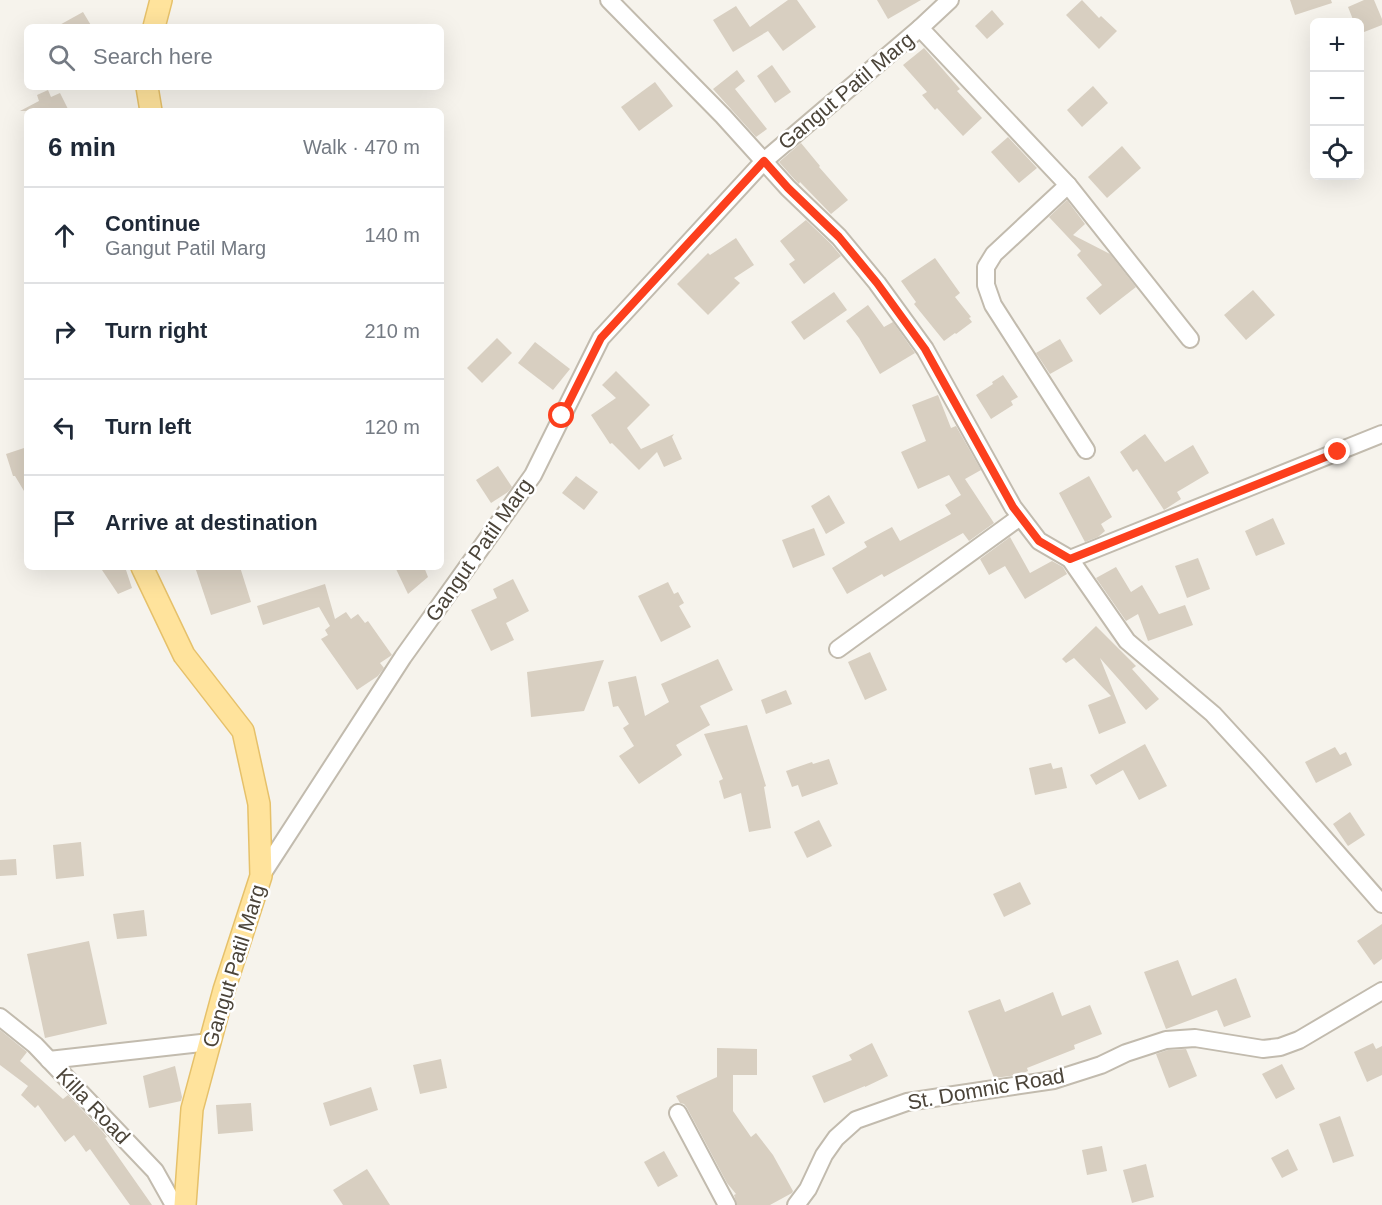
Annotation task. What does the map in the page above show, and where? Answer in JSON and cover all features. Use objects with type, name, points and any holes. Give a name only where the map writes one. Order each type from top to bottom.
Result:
[{"type":"main road","points":[[155,24],[161,0]]},
{"type":"main road","points":[[148,90],[150,108]]},
{"type":"main road","points":[[143,570],[184,655],[243,731],[259,804],[261,876]]},
{"type":"main road","name":"Gangut Patil Marg","points":[[184,1205],[192,1109],[224,990],[261,876]]},
{"type":"street","points":[[609,0],[723,116],[788,188],[839,237],[877,283],[925,349],[1013,507],[1039,541],[1070,559],[1127,641],[1213,714],[1382,904]]},
{"type":"street","name":"Gangut Patil Marg","points":[[261,876],[403,657],[532,475],[601,338],[764,161],[950,0]]},
{"type":"street","points":[[920,28],[1068,185],[1191,339]]},
{"type":"street","points":[[1068,185],[994,254],[986,267],[986,285],[993,305],[1086,450]]},
{"type":"street","points":[[1070,559],[1382,434]]},
{"type":"street","points":[[838,649],[1020,517]]},
{"type":"street","name":"St. Domnic Road","points":[[796,1205],[808,1189],[824,1155],[836,1138],[856,1120],[907,1102],[1054,1080],[1166,1040],[1195,1038],[1263,1049],[1280,1047],[1299,1040],[1382,991]]},
{"type":"street","name":"Killa Road","points":[[0,1017],[35,1045],[154,1171],[174,1205]]},
{"type":"street","points":[[49,1060],[210,1042]]},
{"type":"street","points":[[678,1113],[727,1205]]},
{"type":"building","points":[[788,0],[797,0],[816,27],[783,51],[768,31],[733,52],[713,20],[736,6],[750,27]]},
{"type":"building","points":[[877,0],[921,0],[888,19]]},
{"type":"building","points":[[1082,0],[1099,18],[1101,16],[1117,31],[1099,49],[1066,15]]},
{"type":"building","points":[[1290,0],[1331,0],[1332,3],[1295,15]]},
{"type":"building","points":[[1364,0],[1374,0],[1382,19],[1382,25],[1364,32],[1364,18],[1352,18],[1348,7]]},
{"type":"building","points":[[992,10],[1004,24],[987,39],[975,26]]},
{"type":"building","points":[[83,12],[90,24],[61,24]]},
{"type":"building","points":[[924,48],[960,89],[957,91],[982,118],[963,136],[922,95],[927,92],[903,65]]},
{"type":"building","points":[[772,65],[791,92],[775,103],[757,76]]},
{"type":"building","points":[[737,70],[745,81],[735,89],[767,129],[756,137],[713,89]]},
{"type":"building","points":[[655,82],[673,106],[639,131],[621,107]]},
{"type":"building","points":[[1093,86],[1108,103],[1082,127],[1067,110]]},
{"type":"building","points":[[48,90],[51,97],[60,93],[68,108],[26,108],[39,101],[37,95]]},
{"type":"building","points":[[1008,137],[1037,168],[1019,183],[991,152]]},
{"type":"building","points":[[801,143],[848,200],[831,214],[779,162]]},
{"type":"building","points":[[1122,146],[1141,168],[1107,198],[1088,177]]},
{"type":"building","points":[[1067,200],[1085,224],[1073,235],[1110,254],[1136,287],[1100,315],[1086,298],[1102,285],[1077,255],[1081,251],[1049,217]]},
{"type":"building","points":[[806,220],[841,256],[804,284],[789,264],[795,260],[780,241]]},
{"type":"building","points":[[736,238],[754,265],[734,278],[740,283],[708,315],[677,284],[708,253],[710,255]]},
{"type":"building","points":[[935,258],[960,293],[955,297],[971,317],[969,318],[972,322],[944,341],[914,304],[916,302],[901,281]]},
{"type":"building","points":[[1253,290],[1275,315],[1246,340],[1224,315]]},
{"type":"building","points":[[834,292],[847,310],[804,340],[791,322]]},
{"type":"building","points":[[868,305],[884,327],[893,322],[915,353],[880,374],[846,321]]},
{"type":"building","points":[[497,338],[512,353],[482,383],[467,368]]},
{"type":"building","points":[[1060,339],[1073,361],[1050,374],[1036,353]]},
{"type":"building","points":[[535,342],[570,369],[553,390],[518,363]]},
{"type":"building","points":[[616,371],[650,405],[627,428],[641,449],[674,434],[672,437],[682,459],[664,467],[657,452],[639,470],[612,443],[610,444],[591,415],[616,398],[602,385]]},
{"type":"building","points":[[1003,375],[1018,397],[1011,401],[1013,405],[991,419],[976,395]]},
{"type":"building","points":[[938,395],[951,428],[956,426],[981,470],[965,479],[994,523],[969,541],[963,533],[884,577],[882,574],[847,594],[832,568],[867,547],[864,542],[892,527],[900,541],[951,514],[945,505],[961,495],[949,475],[918,489],[901,452],[926,441],[912,405]]},
{"type":"building","points":[[1145,434],[1165,462],[1193,445],[1209,473],[1177,492],[1181,499],[1164,510],[1137,469],[1133,472],[1120,452]]},
{"type":"building","points":[[24,448],[24,491],[13,476],[6,454]]},
{"type":"building","points":[[498,466],[512,487],[491,503],[476,480]]},
{"type":"building","points":[[576,476],[598,492],[584,510],[562,493]]},
{"type":"building","points":[[1089,476],[1112,517],[1101,524],[1105,531],[1098,537],[1085,542],[1059,493]]},
{"type":"building","points":[[829,495],[845,523],[826,534],[811,506]]},
{"type":"building","points":[[1273,518],[1285,544],[1256,556],[1245,531]]},
{"type":"building","points":[[814,528],[825,555],[793,568],[782,540]]},
{"type":"building","points":[[1010,537],[1030,573],[1052,561],[1063,567],[1067,574],[1025,599],[1005,566],[989,575],[980,559]]},
{"type":"building","points":[[1198,558],[1210,589],[1187,598],[1175,566]]},
{"type":"building","points":[[1116,567],[1131,592],[1142,585],[1159,614],[1185,605],[1193,625],[1148,641],[1138,614],[1126,621],[1096,578]]},
{"type":"building","points":[[102,570],[126,570],[132,588],[118,594]]},
{"type":"building","points":[[196,570],[241,570],[251,602],[211,615]]},
{"type":"building","points":[[396,570],[425,570],[428,577],[408,594]]},
{"type":"building","points":[[513,579],[529,611],[506,623],[514,640],[491,651],[471,610],[497,598],[493,589]]},
{"type":"building","points":[[668,582],[674,594],[678,592],[684,603],[679,606],[691,627],[661,642],[638,596]]},
{"type":"building","points":[[325,584],[335,619],[346,612],[351,619],[358,614],[365,623],[368,621],[392,655],[380,663],[384,668],[378,676],[357,690],[321,639],[328,635],[325,630],[330,626],[319,607],[263,625],[257,606]]},
{"type":"building","points":[[1096,626],[1136,666],[1132,669],[1159,699],[1146,710],[1100,658],[1126,723],[1099,734],[1088,705],[1111,696],[1074,658],[1066,663],[1062,659]]},
{"type":"building","points":[[870,652],[887,690],[865,700],[848,662]]},
{"type":"building","points":[[718,659],[733,690],[700,706],[710,725],[676,745],[682,755],[639,784],[619,756],[634,746],[623,728],[629,724],[618,706],[613,707],[608,682],[636,676],[645,716],[669,702],[661,684]]},
{"type":"building","points":[[604,660],[584,711],[531,717],[527,672]]},
{"type":"building","points":[[786,690],[792,704],[766,714],[761,700]]},
{"type":"building","points":[[747,725],[766,786],[764,787],[771,828],[749,832],[741,793],[724,799],[719,781],[723,779],[704,734]]},
{"type":"building","points":[[1145,744],[1167,786],[1139,800],[1123,770],[1096,785],[1090,775]]},
{"type":"building","points":[[1335,747],[1340,755],[1346,752],[1352,765],[1316,783],[1305,762]]},
{"type":"building","points":[[829,759],[838,784],[802,797],[798,785],[792,787],[786,771]]},
{"type":"building","points":[[1051,763],[1053,769],[1062,767],[1067,788],[1035,795],[1029,768]]},
{"type":"building","points":[[1350,812],[1365,835],[1348,846],[1333,824]]},
{"type":"building","points":[[819,820],[832,846],[807,858],[794,832]]},
{"type":"building","points":[[81,842],[84,876],[56,879],[53,845]]},
{"type":"building","points":[[16,859],[17,875],[0,876],[0,860]]},
{"type":"building","points":[[1020,882],[1031,904],[1004,917],[993,894]]},
{"type":"building","points":[[144,910],[147,936],[117,939],[113,914]]},
{"type":"building","points":[[1382,924],[1382,959],[1374,965],[1357,941]]},
{"type":"building","points":[[89,941],[107,1024],[45,1038],[27,954]]},
{"type":"building","points":[[1178,960],[1192,996],[1236,978],[1251,1017],[1224,1027],[1217,1010],[1166,1029],[1144,972]]},
{"type":"building","points":[[1053,992],[1062,1016],[1090,1005],[1102,1034],[1074,1045],[1075,1049],[1027,1068],[1028,1071],[1019,1075],[994,1078],[968,1011],[1000,999],[1005,1012]]},
{"type":"building","points":[[0,1030],[27,1052],[20,1061],[63,1099],[68,1095],[102,1131],[152,1205],[130,1205],[90,1149],[86,1152],[74,1135],[65,1142],[38,1105],[35,1108],[21,1095],[28,1086],[0,1065]]},
{"type":"building","points":[[872,1043],[888,1076],[824,1103],[812,1076],[852,1060],[849,1055]]},
{"type":"building","points":[[1373,1043],[1376,1049],[1382,1046],[1382,1075],[1367,1082],[1354,1052]]},
{"type":"building","points":[[717,1048],[757,1049],[757,1075],[733,1075],[733,1111],[751,1137],[756,1133],[773,1155],[793,1191],[770,1205],[737,1205],[734,1195],[736,1194],[727,1183],[687,1108],[676,1096],[717,1077]]},
{"type":"building","points":[[1186,1049],[1197,1076],[1169,1088],[1156,1054],[1168,1050]]},
{"type":"building","points":[[441,1059],[447,1088],[420,1094],[413,1065]]},
{"type":"building","points":[[1282,1064],[1295,1089],[1276,1099],[1262,1074]]},
{"type":"building","points":[[175,1066],[181,1101],[149,1108],[143,1076]]},
{"type":"building","points":[[371,1087],[378,1110],[330,1126],[323,1103]]},
{"type":"building","points":[[251,1103],[253,1131],[218,1134],[216,1105]]},
{"type":"building","points":[[1340,1116],[1354,1156],[1333,1163],[1319,1124]]},
{"type":"building","points":[[1102,1146],[1107,1171],[1087,1175],[1082,1150]]},
{"type":"building","points":[[1288,1149],[1298,1170],[1282,1178],[1271,1158]]},
{"type":"building","points":[[664,1151],[678,1176],[658,1187],[644,1162]]},
{"type":"building","points":[[1146,1164],[1154,1197],[1132,1203],[1123,1170]]},
{"type":"building","points":[[367,1169],[390,1205],[343,1205],[333,1190]]},
{"type":"route","points":[[562,416],[601,338],[764,161],[788,188],[839,237],[877,283],[925,349],[1013,507],[1039,541],[1070,559],[1338,452]]}]
